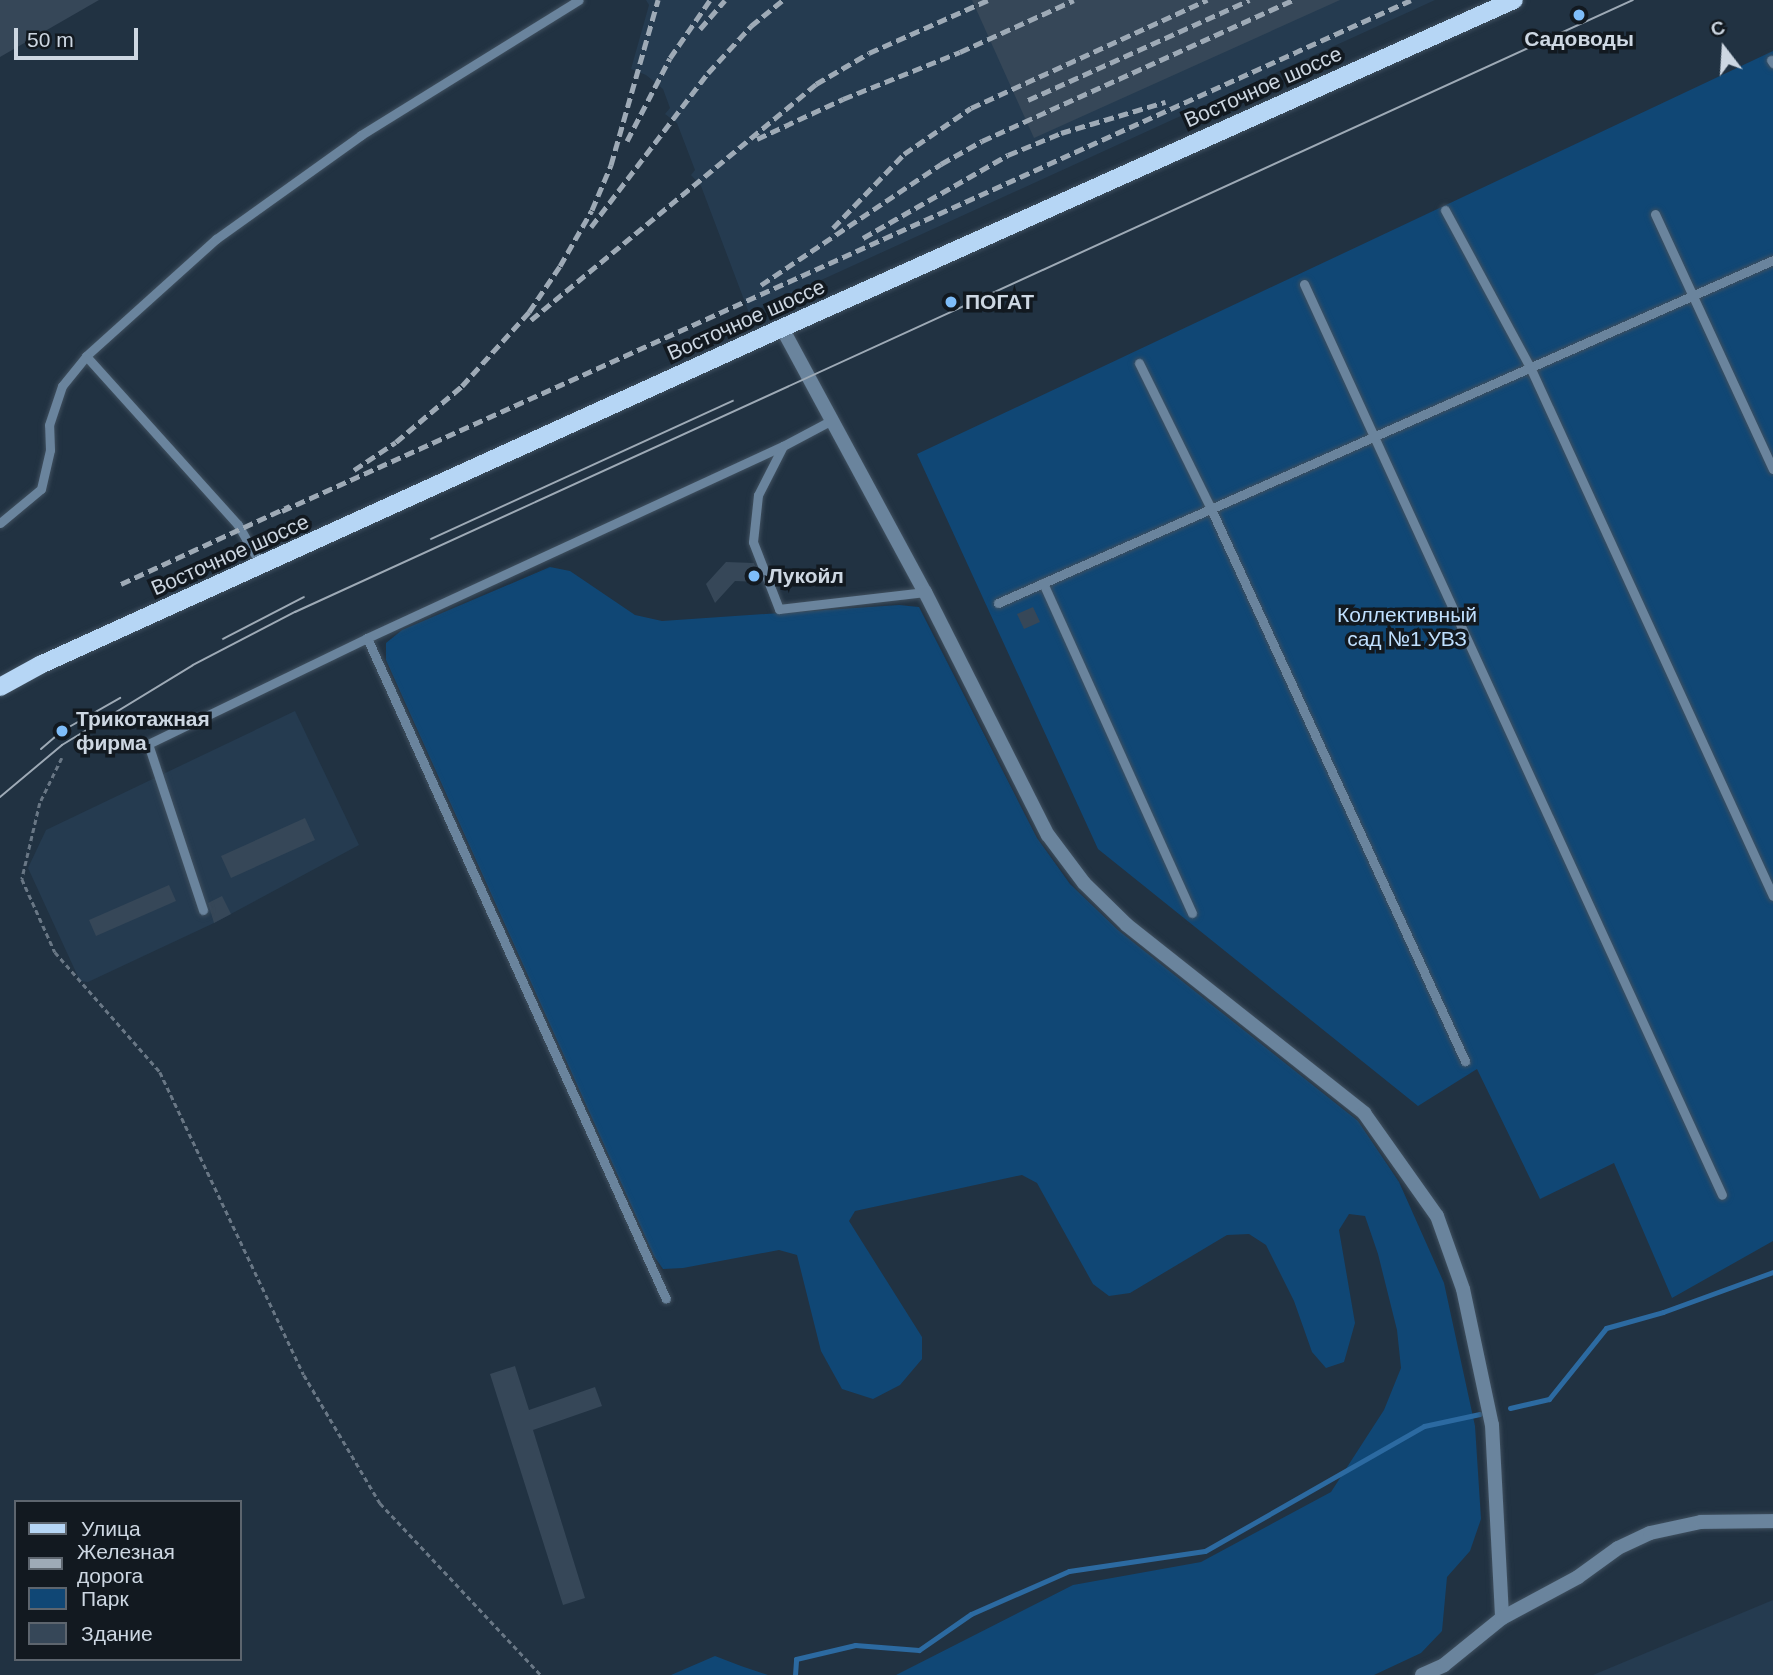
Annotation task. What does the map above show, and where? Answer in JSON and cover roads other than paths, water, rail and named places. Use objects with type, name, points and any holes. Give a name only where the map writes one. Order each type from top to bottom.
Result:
[{"type":"main road","name":"Восточное шоссе","points":[[0,687],[40,666],[782,328],[1514,0]]},
{"type":"street","points":[[782,328],[925,592],[1048,835],[1084,883],[1127,925],[1364,1112],[1437,1216],[1463,1289],[1492,1425],[1502,1618]]},
{"type":"street","points":[[1422,1675],[1444,1665],[1502,1618],[1578,1577],[1618,1548],[1650,1533],[1701,1522],[1773,1521]]},
{"type":"lane","points":[[0,523],[41,489],[50,450],[49,425],[62,386],[86,356],[227,231],[361,135],[579,0]]},
{"type":"lane","points":[[1445,210],[1530,367],[1773,896]]},
{"type":"lane","points":[[1655,214],[1773,469]]},
{"type":"lane","points":[[998,603],[1773,260]]},
{"type":"lane","points":[[1304,285],[1722,1195]]},
{"type":"lane","points":[[86,356],[238,525],[262,566]]},
{"type":"lane","points":[[1139,363],[1211,509],[1465,1061]]},
{"type":"lane","points":[[202,910],[148,744],[367,638],[783,446],[832,420]]},
{"type":"lane","points":[[783,446],[758,495],[753,542],[779,609],[925,592]]},
{"type":"lane","points":[[1043,583],[1192,913]]},
{"type":"lane","points":[[367,638],[666,1299]]},
{"type":"waterway","points":[[1510,1408],[1549,1399],[1606,1328],[1663,1312],[1773,1272]]},
{"type":"waterway","points":[[795,1675],[796,1659],[855,1645],[919,1650],[971,1614],[1069,1571],[1205,1551],[1424,1426],[1480,1414]]},
{"type":"tram line","points":[[0,797],[62,745],[193,665],[295,612],[1633,0]]},
{"type":"tram line","points":[[431,539],[733,401]]},
{"type":"tram line","points":[[223,639],[304,597]]},
{"type":"tram line","points":[[41,749],[62,731],[120,698]]},
{"type":"railway","points":[[354,470],[396,442],[462,386],[529,312],[560,266],[592,210],[611,165],[658,0]]},
{"type":"railway","points":[[627,141],[670,58],[710,0]]},
{"type":"railway","points":[[700,29],[725,0]]},
{"type":"railway","points":[[591,227],[708,73],[751,26],[783,0]]},
{"type":"railway","points":[[531,320],[816,84],[869,53],[988,0]]},
{"type":"railway","points":[[757,139],[1074,0]]},
{"type":"railway","points":[[833,228],[904,154],[971,108],[1207,0]]},
{"type":"railway","points":[[1028,100],[1249,0]]},
{"type":"railway","points":[[761,285],[941,164],[982,141],[1293,0]]},
{"type":"railway","points":[[282,511],[1411,0]]},
{"type":"railway","points":[[863,238],[1008,155],[1061,133],[1165,102]]},
{"type":"railway","points":[[121,584],[290,506]]},
{"type":"place","name":"Садоводы","points":[[1579,15]]},
{"type":"place","name":"ПОГАТ","points":[[951,302]]},
{"type":"place","name":"Лукойл","points":[[754,576]]},
{"type":"place","name":"Трикотажная фирма","points":[[62,731]]},
{"type":"park label","name":"Коллективный сад №1 УВЗ","points":[[1407,627]]}]
